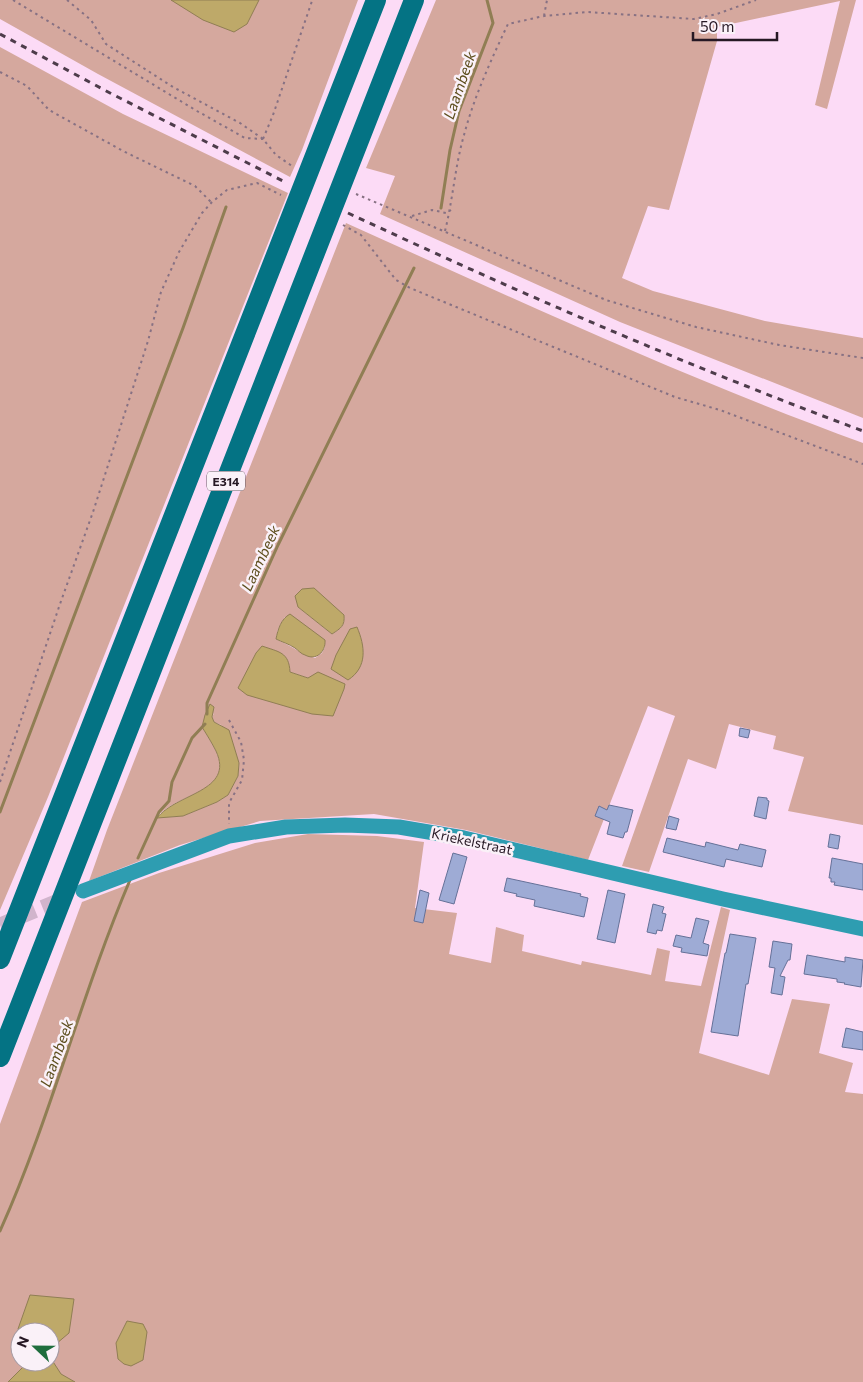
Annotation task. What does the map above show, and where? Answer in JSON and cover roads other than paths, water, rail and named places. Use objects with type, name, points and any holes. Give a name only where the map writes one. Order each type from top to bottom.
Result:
[{"type":"highway","name":"E314","points":[[0,959],[376,0]]},
{"type":"highway","name":"E314","points":[[0,1057],[414,0]]},
{"type":"street","name":"Kriekelstraat","points":[[83,891],[229,836],[286,827],[345,825],[399,827],[464,838],[723,900],[863,929]]},
{"type":"waterway","name":"Laambeek","points":[[441,208],[450,150],[459,111],[493,23],[487,0]]},
{"type":"waterway","points":[[0,812],[183,328],[226,207]]},
{"type":"waterway","name":"Laambeek","points":[[207,714],[207,703],[278,545],[414,268]]},
{"type":"waterway","name":"Laambeek","points":[[138,858],[159,812],[169,801],[172,782],[192,738],[205,724]]},
{"type":"waterway","name":"Laambeek","points":[[0,1231],[35,1144],[96,967],[130,880]]},
{"type":"tunnel","points":[[0,925],[68,897]]},
{"type":"railway","points":[[0,34],[110,93],[287,183]]},
{"type":"railway","points":[[348,213],[603,327],[732,381],[863,431]]}]
